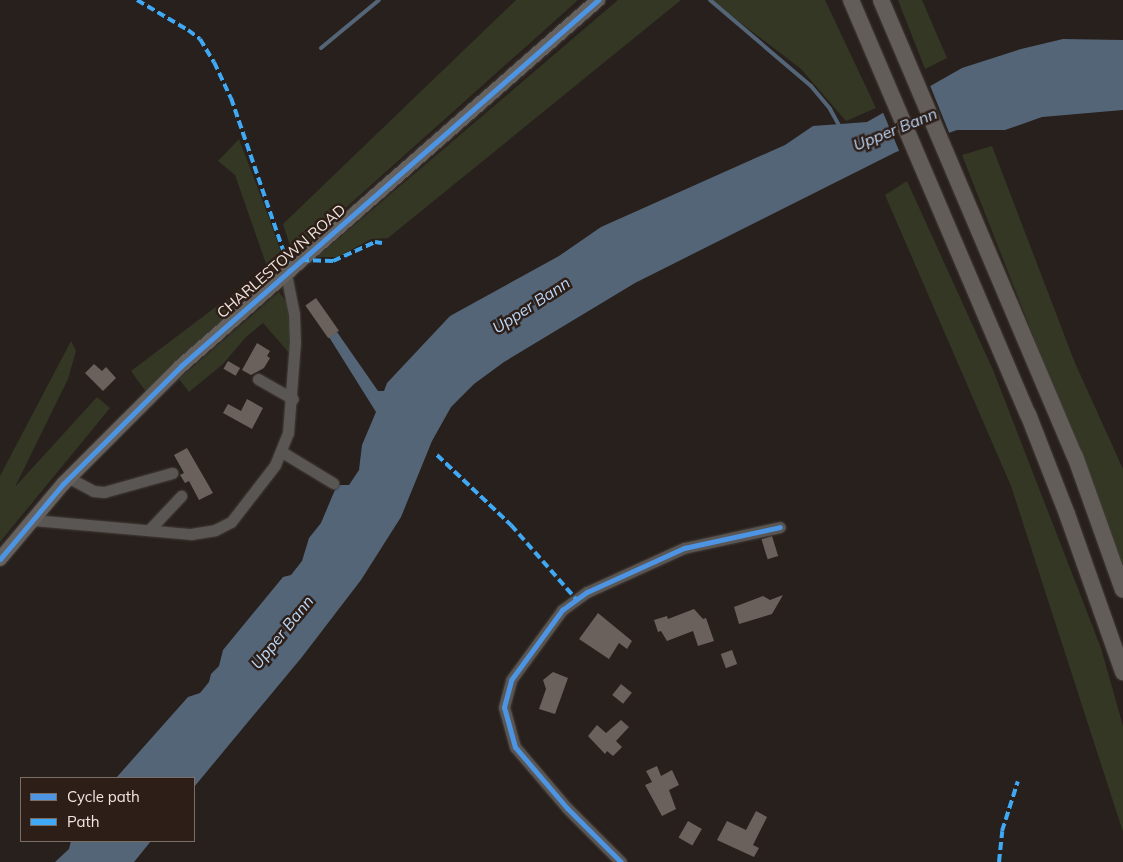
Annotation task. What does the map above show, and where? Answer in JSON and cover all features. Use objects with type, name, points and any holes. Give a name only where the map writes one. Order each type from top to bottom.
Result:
[{"type":"highway","points":[[851,0],[1064,504],[1123,672]]},
{"type":"highway","points":[[881,0],[1075,456],[1123,590]]},
{"type":"main road","name":"CHARLESTOWN ROAD","points":[[0,559],[69,478],[181,366],[598,0]]},
{"type":"street","points":[[33,520],[191,534],[223,527],[236,517],[282,452],[293,399],[294,314],[286,274]]},
{"type":"street","points":[[258,380],[293,399]]},
{"type":"street","points":[[282,452],[333,483]]},
{"type":"street","points":[[69,478],[93,491],[104,492],[172,473]]},
{"type":"street","points":[[149,530],[181,496]]},
{"type":"street","points":[[621,862],[567,808],[515,748],[504,707],[512,680],[558,615],[587,592],[684,548],[780,527]]},
{"type":"green space","points":[[516,0],[578,0],[293,255],[283,224]]},
{"type":"green space","points":[[618,0],[681,0],[388,238],[371,239],[338,257],[317,257]]},
{"type":"green space","points":[[711,0],[825,0],[876,108],[846,121],[801,69]]},
{"type":"green space","points":[[898,0],[922,0],[947,58],[925,69]]},
{"type":"green space","points":[[239,139],[284,261],[266,264],[235,175],[218,161]]},
{"type":"green space","points":[[992,146],[1075,363],[1123,469],[1123,564],[962,155]]},
{"type":"green space","points":[[907,181],[993,370],[1101,648],[1123,726],[1123,832],[1011,486],[885,195]]},
{"type":"green space","points":[[254,278],[241,303],[146,392],[131,371]]},
{"type":"green space","points":[[279,292],[288,304],[290,354],[263,323],[246,337],[223,364],[189,392],[179,379]]},
{"type":"green space","points":[[71,341],[76,351],[68,379],[15,487],[97,397],[110,408],[0,542],[0,476]]},
{"type":"water","name":"Upper Bann","points":[[1063,39],[1123,40],[1123,110],[1042,117],[1005,130],[957,130],[896,152],[635,283],[504,362],[474,384],[451,407],[432,441],[401,517],[361,580],[302,657],[195,786],[195,777],[117,777],[188,697],[200,693],[209,682],[211,674],[219,666],[223,650],[283,577],[291,575],[302,561],[309,538],[321,523],[337,485],[349,485],[359,470],[362,445],[376,412],[329,337],[337,332],[378,391],[384,391],[387,383],[450,316],[559,256],[601,227],[785,145],[813,126],[867,122],[962,68],[1021,49]]},
{"type":"water","points":[[71,842],[150,842],[134,862],[55,862],[69,849]]},
{"type":"pier","points":[[929,83],[950,135],[900,153],[882,110]]},
{"type":"building","points":[[316,298],[339,331],[328,338],[305,305]]},
{"type":"building","points":[[257,343],[270,351],[267,356],[270,358],[264,368],[251,375],[242,370]]},
{"type":"building","points":[[228,361],[240,368],[236,376],[224,369]]},
{"type":"building","points":[[94,364],[102,371],[106,367],[116,378],[103,391],[85,373]]},
{"type":"building","points":[[247,399],[263,408],[252,429],[223,413],[228,404],[241,411]]},
{"type":"building","points":[[187,448],[213,493],[199,500],[189,481],[185,483],[180,475],[184,473],[174,455]]},
{"type":"building","points":[[772,536],[778,556],[768,559],[761,539]]},
{"type":"building","points":[[783,595],[772,614],[739,624],[734,607],[763,596],[770,600]]},
{"type":"building","points":[[694,609],[703,619],[706,618],[714,641],[698,646],[693,631],[667,641],[661,631],[658,632],[654,620],[667,616],[668,619]]},
{"type":"building","points":[[598,613],[632,641],[627,649],[619,643],[609,659],[579,639]]},
{"type":"building","points":[[732,650],[737,664],[726,668],[721,654]]},
{"type":"building","points":[[553,672],[568,678],[555,714],[539,709],[546,689],[543,680]]},
{"type":"building","points":[[621,684],[632,693],[623,704],[612,695]]},
{"type":"building","points":[[621,720],[629,727],[616,741],[622,747],[613,756],[607,751],[605,754],[588,736],[597,725],[606,733]]},
{"type":"building","points":[[657,766],[661,776],[672,770],[679,785],[669,790],[676,809],[662,816],[645,785],[652,782],[646,771]]},
{"type":"building","points":[[756,811],[767,817],[753,845],[759,848],[754,857],[717,840],[727,821],[746,830]]},
{"type":"building","points":[[688,821],[702,829],[692,845],[678,837]]},
{"type":"waterway","points":[[321,48],[379,0]]},
{"type":"waterway","points":[[710,0],[811,86],[830,109],[841,129]]},
{"type":"marked path","points":[[137,0],[200,39],[214,62],[231,98],[290,270]]},
{"type":"marked path","points":[[301,260],[333,261],[375,242],[382,243]]},
{"type":"marked path","points":[[437,455],[511,525],[576,599]]},
{"type":"marked path","points":[[999,862],[1002,831],[1018,781]]},
{"type":"cycle path","points":[[0,559],[63,484],[181,366],[598,0]]},
{"type":"cycle path","points":[[621,862],[567,808],[515,747],[504,707],[511,680],[562,610],[587,592],[684,548],[780,527]]}]
